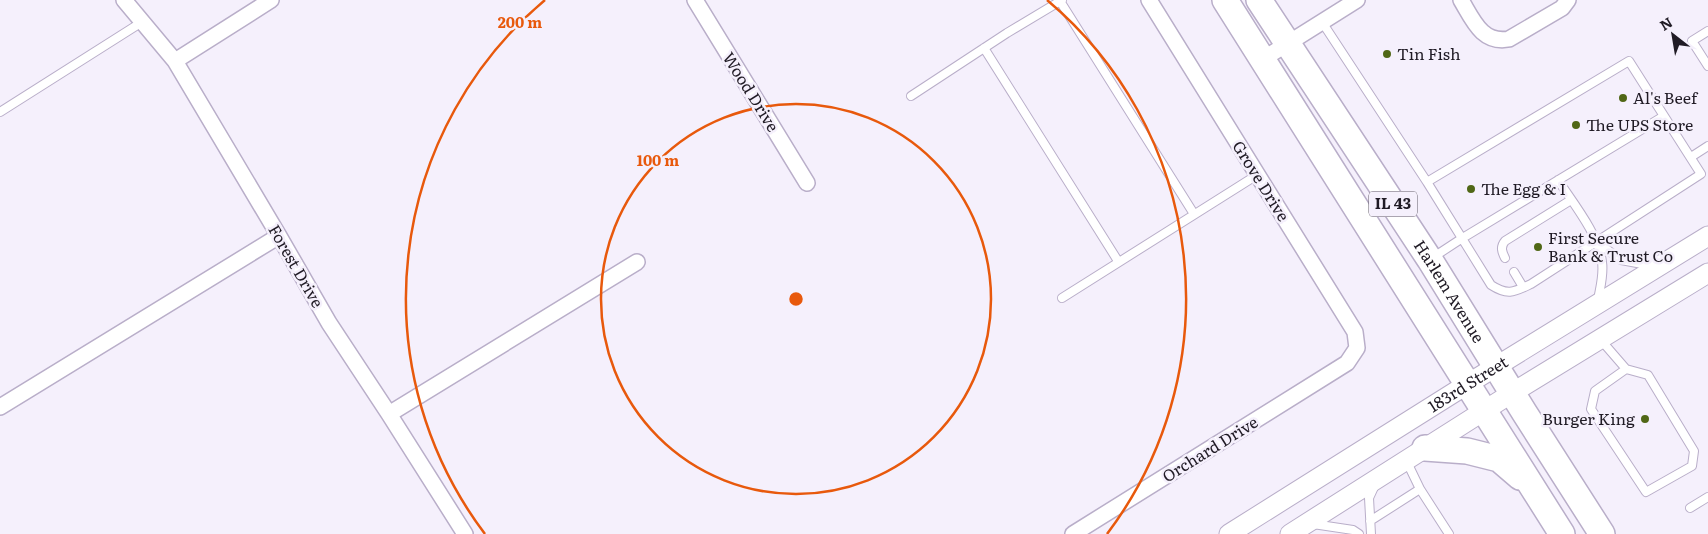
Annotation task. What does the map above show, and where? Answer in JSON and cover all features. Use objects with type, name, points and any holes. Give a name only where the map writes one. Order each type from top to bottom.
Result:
[{"type":"main road","name":"IL 43","points":[[1225,0],[1562,534]]},
{"type":"main road","name":"Harlem Avenue","points":[[1259,0],[1430,260],[1602,534]]},
{"type":"main road","points":[[1416,454],[1467,451],[1498,459],[1531,485]]},
{"type":"street","name":"Forest Drive","points":[[124,0],[175,61],[280,236],[329,323],[390,414],[465,534]]},
{"type":"street","points":[[175,61],[271,0]]},
{"type":"street","name":"Wood Drive","points":[[695,0],[807,183]]},
{"type":"street","name":"Grove Drive","points":[[1148,0],[1355,332],[1357,348],[1347,363]]},
{"type":"street","points":[[1263,59],[1357,0]]},
{"type":"street","points":[[1461,0],[1487,37],[1500,41],[1509,39],[1562,8],[1568,0]]},
{"type":"street","points":[[0,407],[280,236]]},
{"type":"street","name":"183rd Street","points":[[1229,534],[1466,384],[1708,236]]},
{"type":"street","points":[[390,414],[637,262]]},
{"type":"street","name":"183rd Street","points":[[1290,534],[1512,392],[1708,272]]},
{"type":"street","name":"Orchard Drive","points":[[1073,534],[1347,363]]},
{"type":"lane","points":[[911,96],[1061,0],[1194,214]]},
{"type":"lane","points":[[0,112],[142,22]]},
{"type":"lane","points":[[1322,22],[1427,182],[1491,285],[1501,292],[1514,292],[1523,287],[1702,174],[1628,62],[1427,182]]},
{"type":"lane","points":[[1708,31],[1692,41],[1708,66]]},
{"type":"lane","points":[[984,48],[1118,261]]},
{"type":"lane","points":[[1430,260],[1664,116]]},
{"type":"lane","points":[[1690,157],[1708,146]]},
{"type":"lane","points":[[1062,298],[1257,175]]},
{"type":"lane","points":[[1558,180],[1597,242],[1602,262],[1602,275],[1597,305]]},
{"type":"lane","points":[[1506,258],[1502,250],[1502,245],[1505,241],[1571,200]]},
{"type":"lane","points":[[1597,242],[1621,260],[1657,266]]},
{"type":"lane","points":[[1514,272],[1523,287]]},
{"type":"lane","points":[[1600,339],[1626,369],[1648,375],[1694,452],[1692,466],[1646,492],[1591,409],[1595,390],[1626,369]]},
{"type":"lane","points":[[1416,454],[1420,489],[1449,534]]},
{"type":"lane","points":[[1371,534],[1370,498],[1377,479]]},
{"type":"lane","points":[[1370,521],[1420,489]]},
{"type":"lane","points":[[1690,508],[1708,497]]},
{"type":"lane","points":[[1308,523],[1353,530],[1359,534]]},
{"type":"place","name":"Tin Fish","points":[[1387,54]]},
{"type":"place","name":"Al's Beef","points":[[1623,98]]},
{"type":"place","name":"The UPS Store","points":[[1576,125]]},
{"type":"place","name":"The Egg & I","points":[[1471,189]]},
{"type":"place","name":"First Secure Bank & Trust Co","points":[[1538,247]]},
{"type":"place","name":"Burger King","points":[[1645,419]]}]
